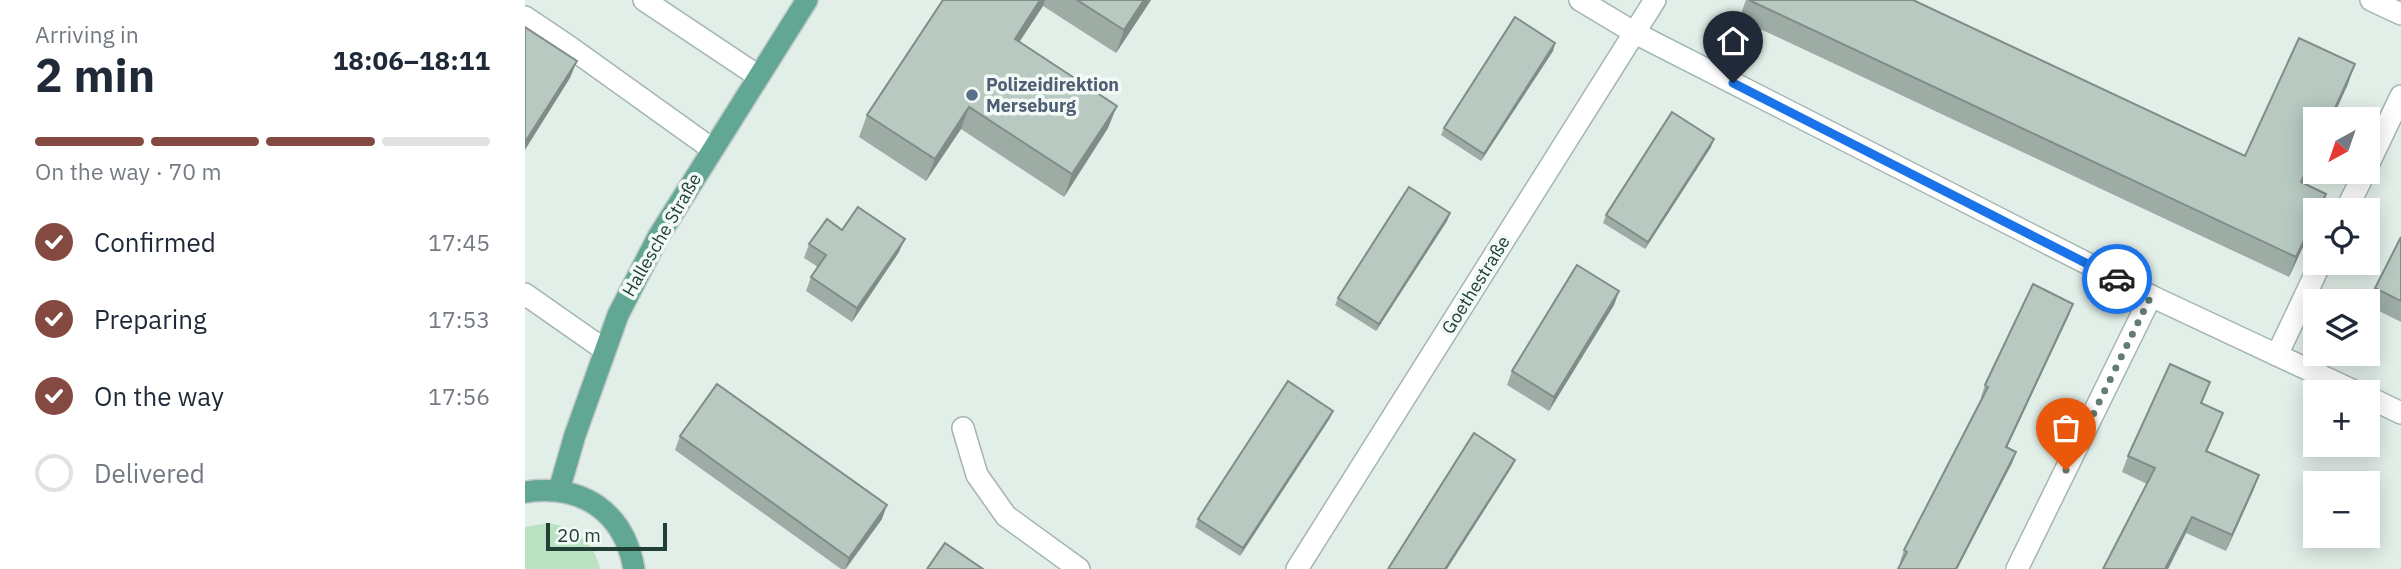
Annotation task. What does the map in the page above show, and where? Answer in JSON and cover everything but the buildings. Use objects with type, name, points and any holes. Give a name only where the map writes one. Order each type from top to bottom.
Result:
[{"type":"main road","name":"Hallesche Straße","points":[[559,491],[575,435],[618,314],[658,237],[807,0]]},
{"type":"main road","points":[[525,492],[559,491],[579,495],[597,505],[612,518],[624,535],[632,554],[634,569]]},
{"type":"street","points":[[644,0],[758,76]]},
{"type":"street","points":[[1580,0],[1635,33],[2151,296],[2330,380]]},
{"type":"street","name":"Goethestraße","points":[[1297,569],[1655,0]]},
{"type":"street","points":[[2371,0],[2401,14]]},
{"type":"street","points":[[525,17],[712,149]]},
{"type":"street","points":[[2380,140],[2401,96]]},
{"type":"street","points":[[2277,355],[2315,275]]},
{"type":"street","points":[[525,294],[605,350]]},
{"type":"street","points":[[2017,569],[2151,296]]},
{"type":"street","points":[[2380,403],[2401,413]]},
{"type":"street","points":[[963,428],[977,475],[1006,516],[1079,569]]},
{"type":"green space","points":[[548,523],[574,532],[588,544],[600,569],[525,569],[525,527]]},
{"type":"way so far","points":[[2066,470],[2151,296],[2117,279]]},
{"type":"place","name":"Polizeidirektion Merseburg","points":[[972,95]]},
{"type":"route","points":[[1733,83],[2117,279]]}]
